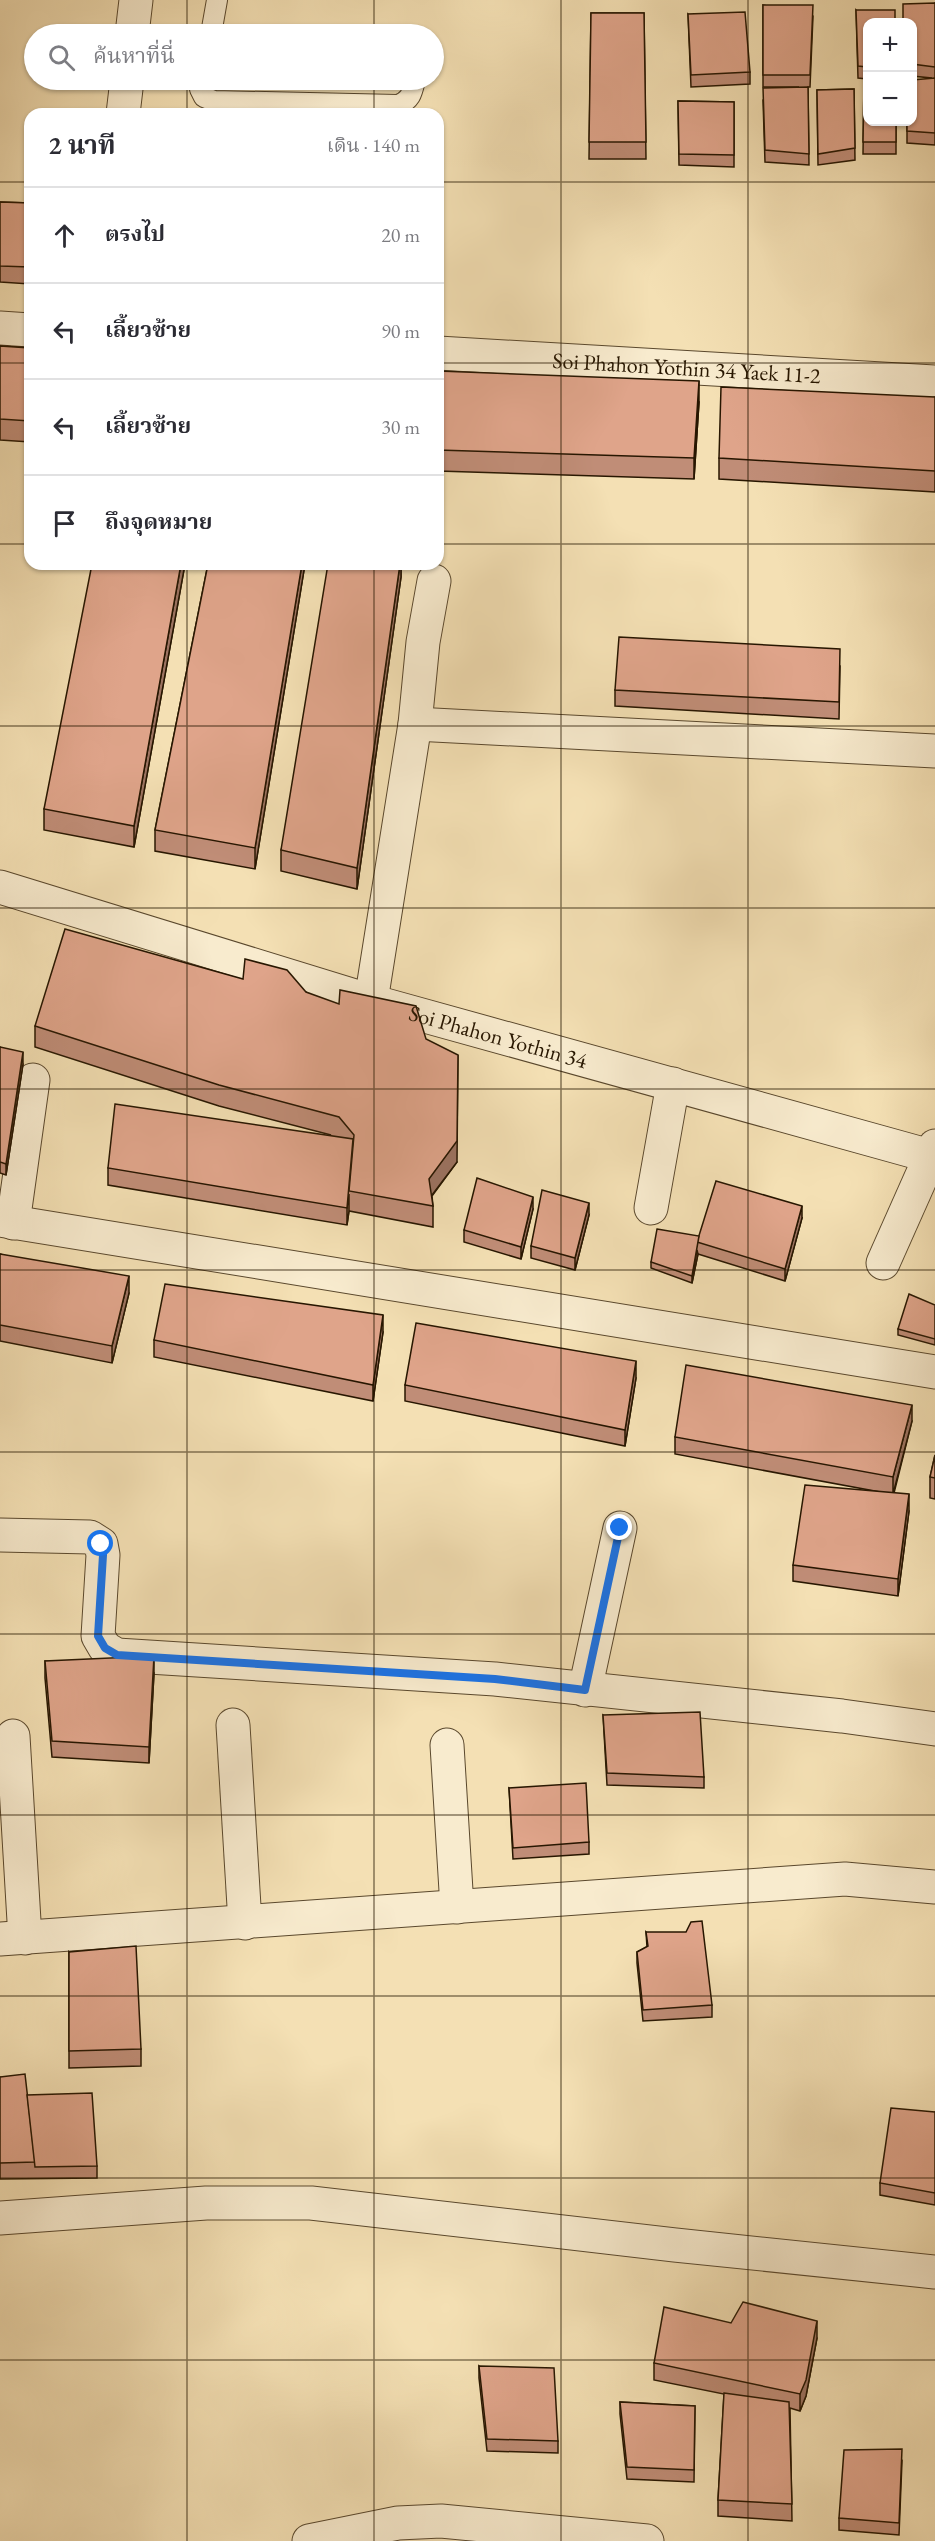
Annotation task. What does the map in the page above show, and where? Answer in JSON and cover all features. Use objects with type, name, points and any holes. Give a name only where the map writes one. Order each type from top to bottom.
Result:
[{"type":"street","points":[[133,24],[135,0]]},
{"type":"street","points":[[124,108],[126,90]]},
{"type":"street","points":[[0,328],[24,330]]},
{"type":"street","name":"Soi Phahon Yothin 34 Yaek 11-2","points":[[444,353],[935,382]]},
{"type":"street","points":[[371,1000],[416,724],[423,642],[434,581]]},
{"type":"street","points":[[416,724],[935,751]]},
{"type":"street","name":"Soi Phahon Yothin 34","points":[[0,887],[371,1000],[673,1084],[932,1151]]},
{"type":"street","points":[[33,1080],[7,1221],[935,1372]]},
{"type":"street","points":[[651,1208],[673,1084]]},
{"type":"street","points":[[883,1263],[932,1151]]},
{"type":"street","points":[[585,1690],[620,1528]]},
{"type":"street","points":[[0,1535],[90,1538],[101,1544],[103,1555],[98,1636],[105,1648],[117,1655],[495,1679],[842,1716],[935,1729]]},
{"type":"street","points":[[233,1725],[245,1923]]},
{"type":"street","points":[[13,1736],[13,1938],[845,1880],[935,1887]]},
{"type":"street","points":[[447,1745],[457,1907]]},
{"type":"street","points":[[0,2218],[206,2203],[311,2203],[935,2272]]},
{"type":"street","points":[[309,2541],[398,2523],[441,2521],[581,2537],[647,2541]]},
{"type":"lane","points":[[213,24],[217,0]]},
{"type":"lane","points":[[200,90],[204,97],[214,101],[398,105],[406,102],[412,96],[413,90]]},
{"type":"building","points":[[935,3],[935,67],[917,65],[917,18],[903,18],[903,4]]},
{"type":"building","points":[[763,5],[813,5],[810,75],[763,75]]},
{"type":"building","points":[[856,10],[895,10],[895,18],[863,18],[863,67],[858,66]]},
{"type":"building","points":[[745,12],[750,72],[691,75],[688,14]]},
{"type":"building","points":[[591,13],[644,13],[646,142],[589,142]]},
{"type":"building","points":[[935,78],[935,133],[907,131],[907,126],[917,126],[917,80]]},
{"type":"building","points":[[808,87],[809,154],[765,150],[763,88]]},
{"type":"building","points":[[854,89],[855,148],[818,154],[817,90]]},
{"type":"building","points":[[678,101],[734,102],[734,155],[679,154]]},
{"type":"building","points":[[863,126],[896,126],[896,142],[863,142]]},
{"type":"building","points":[[0,202],[24,203],[24,267],[0,266]]},
{"type":"building","points":[[0,346],[24,348],[24,421],[0,419]]},
{"type":"building","points":[[444,371],[699,381],[694,458],[444,450]]},
{"type":"building","points":[[721,387],[935,397],[935,471],[719,458]]},
{"type":"building","points":[[91,570],[180,570],[134,826],[44,809]]},
{"type":"building","points":[[207,570],[301,570],[255,848],[155,830]]},
{"type":"building","points":[[327,570],[399,570],[357,868],[281,850]]},
{"type":"building","points":[[619,637],[840,649],[839,702],[615,690]]},
{"type":"building","points":[[65,929],[243,979],[245,959],[287,970],[306,992],[339,1004],[340,990],[416,1006],[426,1039],[458,1055],[457,1141],[429,1179],[433,1206],[349,1191],[354,1135],[339,1117],[219,1085],[35,1026]]},
{"type":"building","points":[[0,1047],[23,1052],[6,1164],[0,1162]]},
{"type":"building","points":[[115,1104],[353,1139],[347,1208],[108,1168]]},
{"type":"building","points":[[477,1178],[533,1197],[521,1247],[464,1230]]},
{"type":"building","points":[[716,1181],[802,1206],[785,1269],[697,1242]]},
{"type":"building","points":[[542,1190],[589,1203],[575,1258],[531,1246]]},
{"type":"building","points":[[657,1229],[699,1236],[692,1276],[651,1262]]},
{"type":"building","points":[[0,1254],[129,1276],[112,1346],[0,1325]]},
{"type":"building","points":[[165,1284],[383,1315],[373,1385],[154,1340]]},
{"type":"building","points":[[909,1294],[935,1305],[935,1339],[898,1329]]},
{"type":"building","points":[[416,1323],[636,1361],[625,1430],[405,1385]]},
{"type":"building","points":[[686,1365],[912,1405],[893,1477],[675,1437]]},
{"type":"building","points":[[935,1455],[935,1478],[930,1477]]},
{"type":"building","points":[[805,1485],[909,1494],[898,1579],[793,1565]]},
{"type":"building","points":[[154,1656],[149,1747],[52,1741],[45,1661]]},
{"type":"building","points":[[700,1712],[704,1777],[607,1773],[603,1715]]},
{"type":"building","points":[[586,1783],[589,1842],[513,1848],[509,1788]]},
{"type":"building","points":[[702,1921],[712,2005],[643,2010],[637,1952],[648,1946],[646,1932],[686,1932],[691,1922]]},
{"type":"building","points":[[136,1946],[141,2049],[69,2051],[69,1952]]},
{"type":"building","points":[[25,2074],[35,2162],[0,2163],[0,2077]]},
{"type":"building","points":[[92,2093],[97,2166],[35,2167],[27,2095]]},
{"type":"building","points":[[891,2108],[935,2112],[935,2193],[880,2183]]},
{"type":"building","points":[[743,2302],[817,2321],[806,2380],[800,2394],[654,2363],[664,2307],[731,2323]]},
{"type":"building","points":[[479,2366],[554,2368],[558,2441],[487,2439]]},
{"type":"building","points":[[724,2393],[789,2402],[792,2504],[718,2500]]},
{"type":"building","points":[[620,2402],[695,2406],[694,2470],[627,2467]]},
{"type":"building","points":[[902,2449],[899,2523],[839,2518],[844,2450]]},
{"type":"route","points":[[101,1544],[103,1555],[98,1636],[105,1648],[117,1655],[495,1679],[585,1690],[620,1528]]}]
